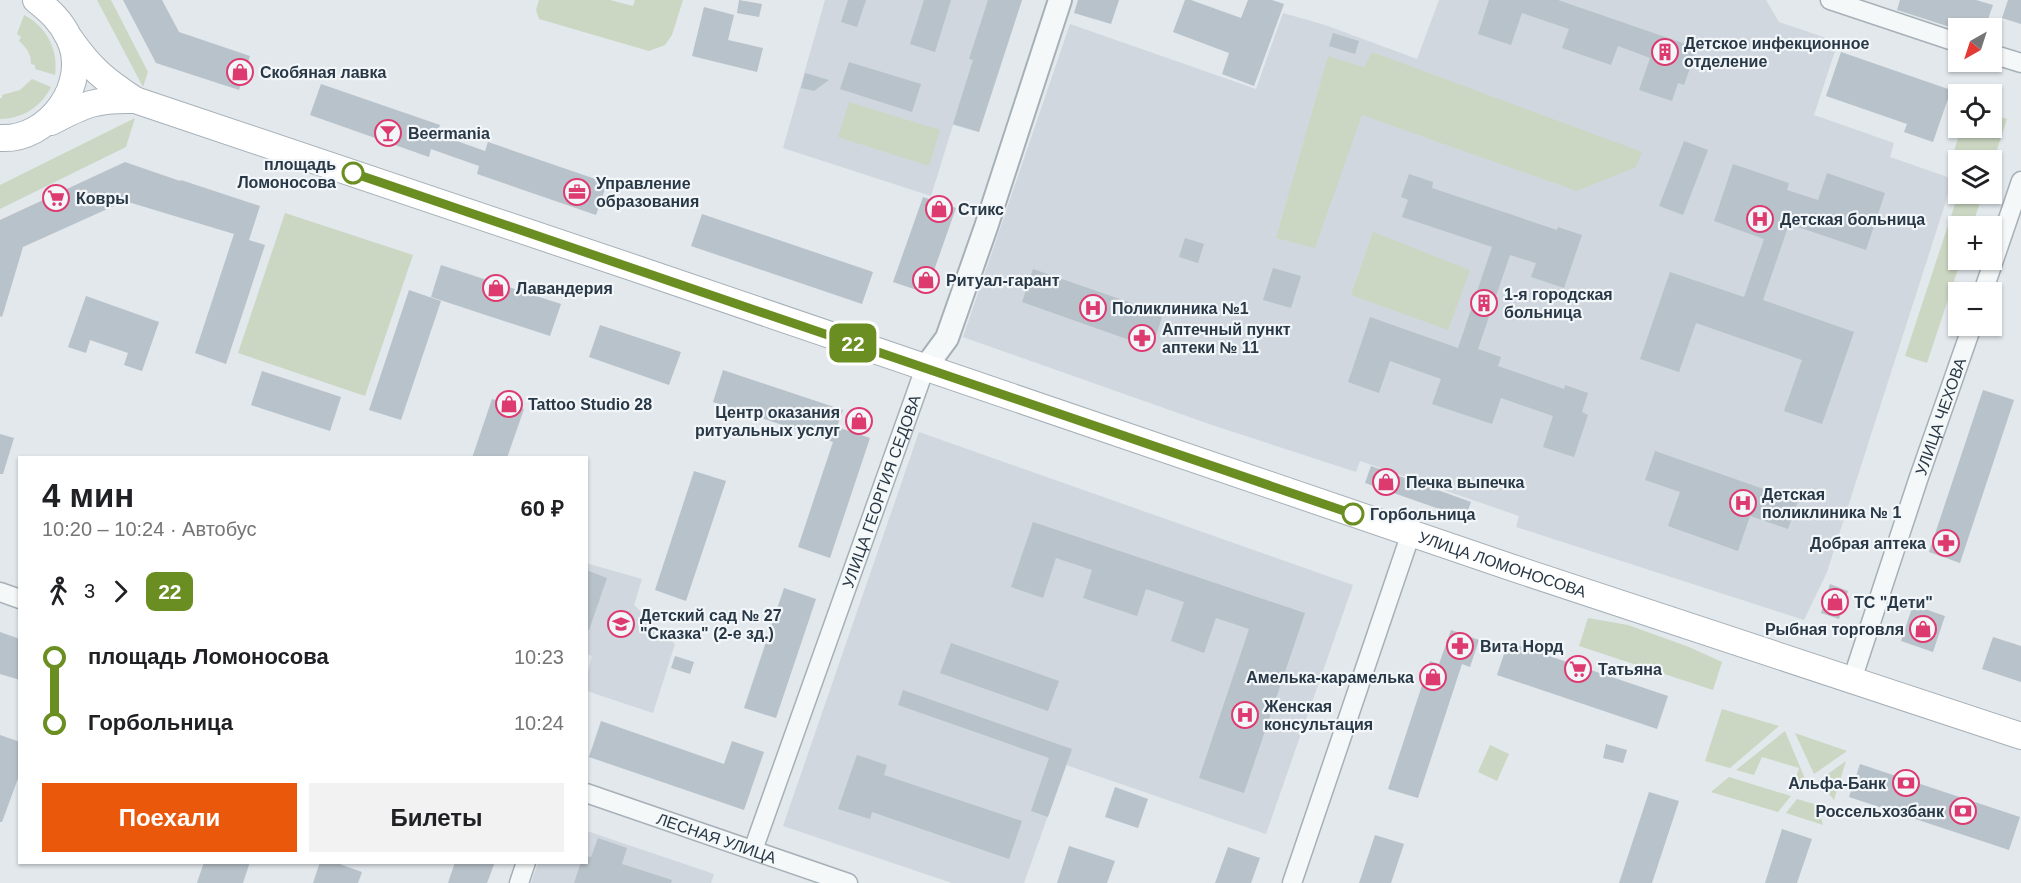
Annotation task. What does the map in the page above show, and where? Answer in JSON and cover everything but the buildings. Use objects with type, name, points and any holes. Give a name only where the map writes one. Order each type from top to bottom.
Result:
[{"type":"main road","points":[[36,0],[51,8],[70,39],[96,73],[135,100]]},
{"type":"main road","points":[[35,131],[57,114],[70,91],[75,63],[70,39]]},
{"type":"main road","points":[[3,140],[35,131],[93,102],[108,99],[135,100]]},
{"type":"main road","name":"УЛИЦА ЛОМОНОСОВА","points":[[135,100],[638,268],[1411,533],[2021,736]]},
{"type":"street","name":"УЛИЦА ГЕОРГИЯ СЕДОВА","points":[[753,850],[925,368],[947,338],[1060,0]]},
{"type":"street","points":[[1830,0],[1948,39]]},
{"type":"street","points":[[2002,57],[2021,63]]},
{"type":"street","points":[[1986,282],[2021,181]]},
{"type":"street","name":"УЛИЦА ЧЕХОВА","points":[[1852,680],[1968,336]]},
{"type":"street","points":[[1292,883],[1411,533]]},
{"type":"street","points":[[0,592],[18,597]]},
{"type":"street","name":"ЛЕСНАЯ УЛИЦА","points":[[588,794],[848,883]]},
{"type":"street","points":[[519,883],[525,864]]},
{"type":"shaded area","points":[[825,0],[1022,0],[979,132],[953,125],[931,196],[783,148]]},
{"type":"shaded area","points":[[1439,0],[1766,0],[1779,22],[1838,42],[1814,115],[1894,143],[1890,157],[1948,177],[1948,195],[1827,572],[1804,620],[1516,527],[1519,516],[1360,461],[1356,472],[1212,425],[963,337],[1070,24],[1256,89],[1283,13],[1325,25],[1417,59]]},
{"type":"shaded area","points":[[919,432],[1353,585],[1266,834],[1066,765],[1024,883],[952,883],[783,826]]},
{"type":"shaded area","name":"Детский сад № 27 \"Сказка\" (2-е зд.)","points":[[588,564],[642,579],[634,605],[675,644],[653,713],[588,691],[588,671],[592,656],[588,654]]},
{"type":"shaded area","points":[[588,831],[714,874],[711,883],[531,883],[538,864],[588,864]]},
{"type":"green space","points":[[97,0],[111,0],[148,72],[143,87]]},
{"type":"green space","points":[[539,0],[610,0],[633,6],[635,0],[683,0],[672,35],[665,45],[649,51],[539,19],[536,10]]},
{"type":"green space","points":[[24,15],[45,32],[53,48],[55,75],[35,69],[35,65],[31,64],[28,51],[19,41],[21,37],[17,34]]},
{"type":"green space","points":[[1372,52],[1642,152],[1636,167],[1577,191],[1362,115],[1315,248],[1276,238],[1328,56],[1364,67]]},
{"type":"green space","points":[[32,79],[51,87],[47,94],[36,106],[23,114],[0,119],[2,95],[20,90]]},
{"type":"green space","points":[[849,102],[940,130],[929,166],[838,137]]},
{"type":"green space","points":[[2002,117],[2007,119],[2002,134]]},
{"type":"green space","points":[[135,118],[126,147],[0,209],[0,185]]},
{"type":"green space","points":[[1958,138],[2001,138],[1997,150],[1954,150]]},
{"type":"green space","points":[[1955,204],[1980,204],[1975,216],[1951,216]]},
{"type":"green space","points":[[285,213],[413,255],[365,396],[238,353]]},
{"type":"green space","points":[[1948,225],[1948,270],[1958,270],[1954,282],[1948,282],[1948,299],[1927,363],[1905,356]]},
{"type":"green space","points":[[1373,232],[1470,270],[1448,330],[1351,295]]},
{"type":"green space","points":[[1588,618],[1628,625],[1689,647],[1722,662],[1713,690],[1579,646]]},
{"type":"green space","points":[[1722,709],[1779,726],[1730,768],[1705,761]]},
{"type":"green space","points":[[1785,731],[1806,781],[1799,788],[1793,788],[1799,768],[1762,757],[1754,775],[1736,770]]},
{"type":"green space","points":[[1795,733],[1847,751],[1814,774]]},
{"type":"green space","points":[[1490,745],[1509,754],[1497,781],[1478,772]]},
{"type":"green space","points":[[1846,761],[1834,800],[1818,781]]},
{"type":"green space","points":[[1729,777],[1791,796],[1778,812],[1711,792]]},
{"type":"green space","points":[[1797,799],[1818,805],[1823,825],[1786,813]]},
{"type":"bus line","name":"22","points":[[353,173],[638,268],[1353,514]]},
{"type":"place","name":"Детское инфекционное отделение","points":[[1665,52]]},
{"type":"place","name":"Скобяная лавка","points":[[240,72]]},
{"type":"place","name":"Beermania","points":[[388,133]]},
{"type":"place","name":"площадь Ломоносова","points":[[353,173]]},
{"type":"place","name":"Управление образования","points":[[577,192]]},
{"type":"place","name":"Ковры","points":[[56,198]]},
{"type":"place","name":"Стикс","points":[[939,209]]},
{"type":"place","name":"Детская больница","points":[[1760,219]]},
{"type":"place","name":"Ритуал-гарант","points":[[926,280]]},
{"type":"place","name":"Лавандерия","points":[[496,288]]},
{"type":"place","name":"1-я городская больница","points":[[1484,303]]},
{"type":"place","name":"Поликлиника №1","points":[[1093,308]]},
{"type":"place","name":"Аптечный пункт аптеки № 11","points":[[1142,338]]},
{"type":"place","name":"Tattoo Studio 28","points":[[509,404]]},
{"type":"place","name":"Центр оказания ритуальных услуг","points":[[859,421]]},
{"type":"place","name":"Печка выпечка","points":[[1386,482]]},
{"type":"place","name":"Детская поликлиника № 1","points":[[1743,503]]},
{"type":"place","name":"Горбольница","points":[[1353,514]]},
{"type":"place","name":"Добрая аптека","points":[[1946,543]]},
{"type":"place","name":"ТС \"Дети\"","points":[[1835,602]]},
{"type":"place","name":"Детский сад № 27 \"Сказка\" (2-е зд.)","points":[[621,624]]},
{"type":"place","name":"Рыбная торговля","points":[[1923,629]]},
{"type":"place","name":"Вита Норд","points":[[1460,646]]},
{"type":"place","name":"Татьяна","points":[[1578,669]]},
{"type":"place","name":"Амелька-карамелька","points":[[1433,677]]},
{"type":"place","name":"Женская консультация","points":[[1245,715]]},
{"type":"place","name":"Альфа-Банк","points":[[1906,783]]},
{"type":"place","name":"Россельхозбанк","points":[[1963,811]]}]
